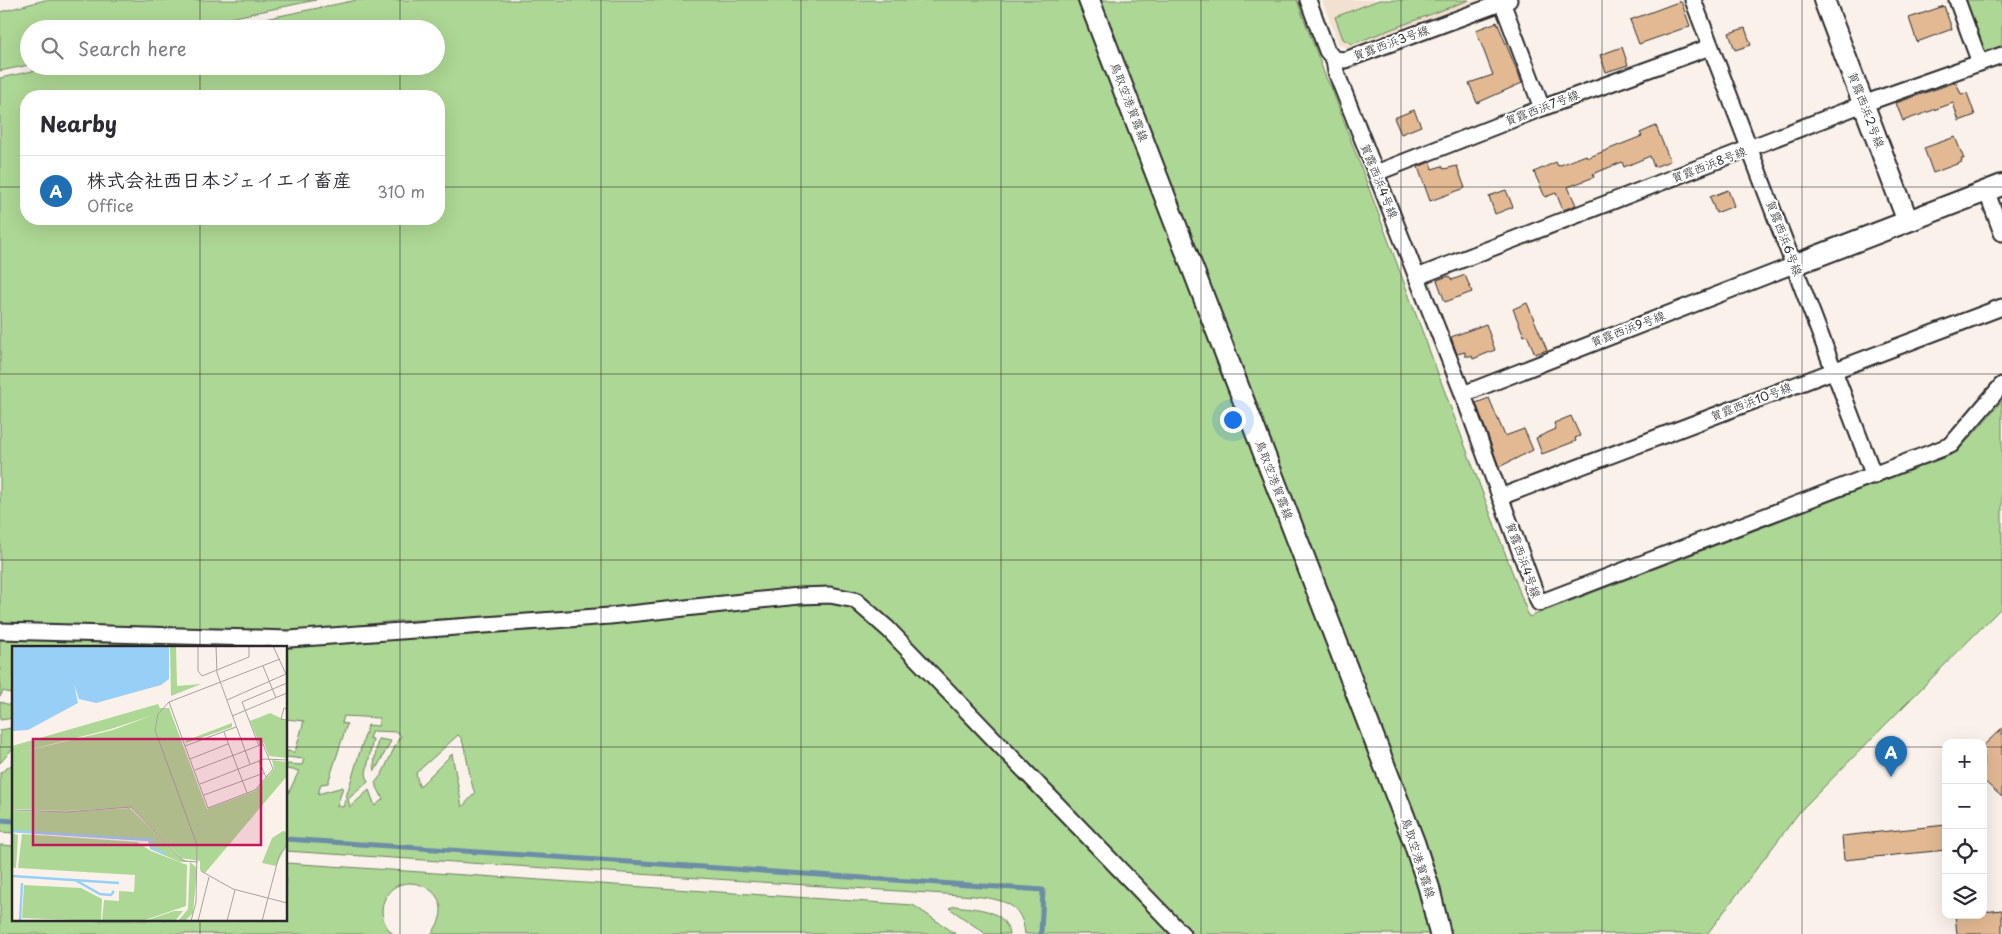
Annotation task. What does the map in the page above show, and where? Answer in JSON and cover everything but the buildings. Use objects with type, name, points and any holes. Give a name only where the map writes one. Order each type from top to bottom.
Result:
[{"type":"main road","name":"鳥取空港賀露線","points":[[1089,0],[1411,833],[1427,880],[1440,934]]},
{"type":"main road","name":"賀露西浜2号線","points":[[1824,0],[1907,220]]},
{"type":"main road","points":[[1794,264],[1994,188]]},
{"type":"street","points":[[1308,0],[1328,51],[1334,59]]},
{"type":"street","name":"賀露西浜6号線","points":[[1693,0],[1874,476]]},
{"type":"street","points":[[1957,0],[1980,62]]},
{"type":"street","points":[[1506,1],[1542,108]]},
{"type":"street","name":"賀露西浜3号線","points":[[1334,59],[1345,60],[1506,1]]},
{"type":"street","name":"賀露西浜7号線","points":[[1376,173],[1542,108],[1710,47]]},
{"type":"street","name":"賀露西浜8号線","points":[[1417,277],[1863,104],[2002,55]]},
{"type":"street","name":"賀露西浜4号線","points":[[1334,59],[1336,72],[1463,394],[1539,603],[1951,445],[2002,385]]},
{"type":"street","points":[[1994,188],[2002,233]]},
{"type":"street","name":"賀露西浜9号線","points":[[1463,394],[1794,264]]},
{"type":"street","name":"賀露西浜10号線","points":[[1500,497],[2002,307]]},
{"type":"street","points":[[0,630],[289,639],[610,616],[799,596],[830,595],[855,600],[895,636],[1182,934]]},
{"type":"shaded area","points":[[1322,0],[1479,0],[1349,49],[1339,44]]},
{"type":"green space","points":[[45,0],[316,0],[220,20],[20,20],[20,67],[0,71],[0,12]]},
{"type":"green space","points":[[357,0],[1297,0],[1529,617],[1951,455],[1971,437],[2002,401],[2002,607],[1801,810],[1707,934],[1193,934],[1038,772],[880,613],[815,590],[739,594],[567,613],[396,621],[280,634],[0,624],[0,78],[20,74],[445,75],[445,20],[260,20]]},
{"type":"green space","points":[[1379,0],[1469,0],[1352,44],[1343,39],[1335,17]]},
{"type":"green space","points":[[1962,0],[2002,0],[2002,48],[1988,53],[1977,46]]},
{"type":"green space","points":[[827,603],[850,607],[871,621],[1174,934],[1025,934],[1020,915],[1009,904],[975,896],[288,851],[288,794],[299,771],[288,769],[288,764],[302,765],[304,759],[288,757],[288,751],[295,752],[304,721],[288,719],[287,646],[395,635]],"holes":[[[344,716],[380,718],[378,726],[368,725],[343,807],[337,806],[343,787],[318,794],[321,784],[328,783],[347,724],[342,723]],[[372,731],[398,732],[401,737],[382,774],[375,783],[383,799],[375,806],[369,790],[350,807],[348,799],[368,782],[366,773],[373,739],[369,738]],[[458,735],[463,744],[475,793],[462,807],[452,754],[419,787],[416,773]]]},
{"type":"green space","points":[[0,637],[249,646],[12,646],[12,693],[3,691],[0,697]]},
{"type":"green space","points":[[0,702],[12,705],[12,718],[0,720]]},
{"type":"green space","points":[[12,728],[12,749],[0,763],[0,730]]},
{"type":"green space","points":[[378,739],[391,741],[375,771],[374,764]]},
{"type":"green space","points":[[12,764],[12,833],[0,832],[0,773]]},
{"type":"green space","points":[[0,845],[12,846],[12,922],[288,922],[288,863],[913,905],[956,934],[431,934],[440,918],[440,904],[434,893],[423,886],[410,883],[397,886],[387,895],[382,910],[385,923],[393,934],[0,934]]},
{"type":"green space","points":[[955,906],[988,911],[1002,919],[1009,934],[986,934],[949,908]]},
{"type":"waterway","points":[[0,820],[12,821]]},
{"type":"waterway","points":[[288,839],[1043,890],[1041,934]]},
{"type":"place","name":"株式会社西日本ジェイエイ畜産","points":[[1891,777]]}]
